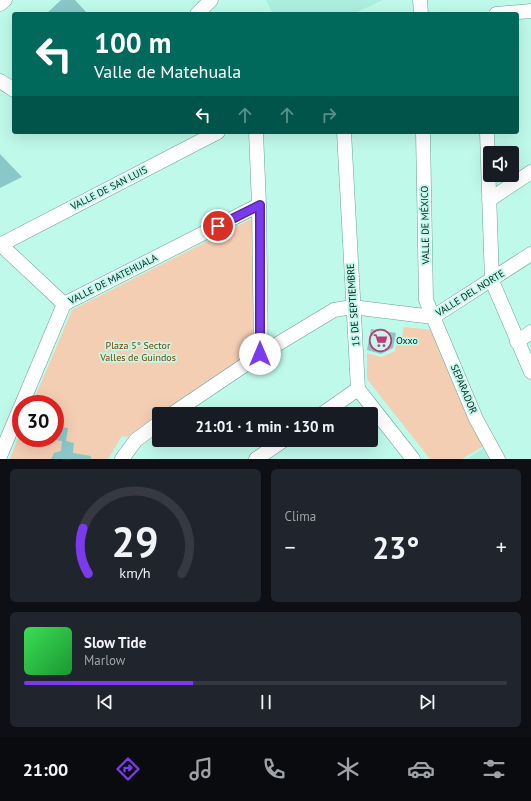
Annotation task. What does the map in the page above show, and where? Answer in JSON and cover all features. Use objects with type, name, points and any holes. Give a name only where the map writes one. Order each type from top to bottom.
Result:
[{"type":"street","points":[[0,4],[5,0]]},
{"type":"street","points":[[199,12],[211,0]]},
{"type":"street","points":[[420,0],[421,12]]},
{"type":"street","points":[[519,12],[531,11]]},
{"type":"street","points":[[0,80],[12,89]]},
{"type":"street","name":"VALLE DE SAN LUIS","points":[[0,244],[214,134]]},
{"type":"street","points":[[256,134],[260,205],[260,354]]},
{"type":"street","name":"15 DE SEPTIEMBRE","points":[[344,134],[352,307],[358,389]]},
{"type":"street","name":"VALLE DE MÉXICO","points":[[423,134],[426,300],[433,316]]},
{"type":"street","points":[[487,134],[492,281],[531,372]]},
{"type":"street","points":[[489,200],[531,172]]},
{"type":"street","name":"VALLE DE MATEHUALA","points":[[25,395],[64,304],[260,205]]},
{"type":"street","points":[[0,244],[64,304]]},
{"type":"street","name":"VALLE DEL NORTE","points":[[182,407],[260,354],[329,313],[352,307],[433,316],[492,281],[531,254]]},
{"type":"street","name":"SEPARADOR","points":[[433,316],[476,419],[498,459]]},
{"type":"street","points":[[517,342],[531,332]]},
{"type":"street","points":[[332,407],[358,389],[411,458]]},
{"type":"street","name":"VALLE DE MATEHUALA","points":[[0,456],[12,427]]},
{"type":"street","points":[[122,459],[136,440],[152,428]]},
{"type":"street","points":[[256,459],[274,447]]},
{"type":"shaded area","points":[[266,0],[383,0],[357,12],[272,12]]},
{"type":"shaded area","points":[[484,448],[489,459],[466,459]]},
{"type":"green space","name":"Plaza 5° Sector Valles de Guindos","points":[[253,218],[257,354],[174,407],[152,407],[152,421],[127,437],[122,436],[108,459],[10,459],[15,447],[64,447],[64,395],[36,395],[72,310]]},
{"type":"green space","points":[[404,327],[433,330],[485,445],[462,459],[430,459],[367,379],[367,353],[381,357],[395,351],[398,336],[402,337]]},
{"type":"building","points":[[61,0],[75,0],[86,12],[48,12]]},
{"type":"building","points":[[0,154],[22,177],[0,188]]},
{"type":"building","name":"Oxxo","points":[[371,329],[396,333],[393,348],[381,354],[367,350]]},
{"type":"building","points":[[64,427],[68,428],[66,441],[74,443],[73,453],[91,456],[91,459],[51,459],[54,453],[61,451],[61,447],[64,447]]},
{"type":"place","name":"Oxxo","points":[[381,340]]},
{"type":"route","points":[[218,226],[260,205],[260,354]]}]
